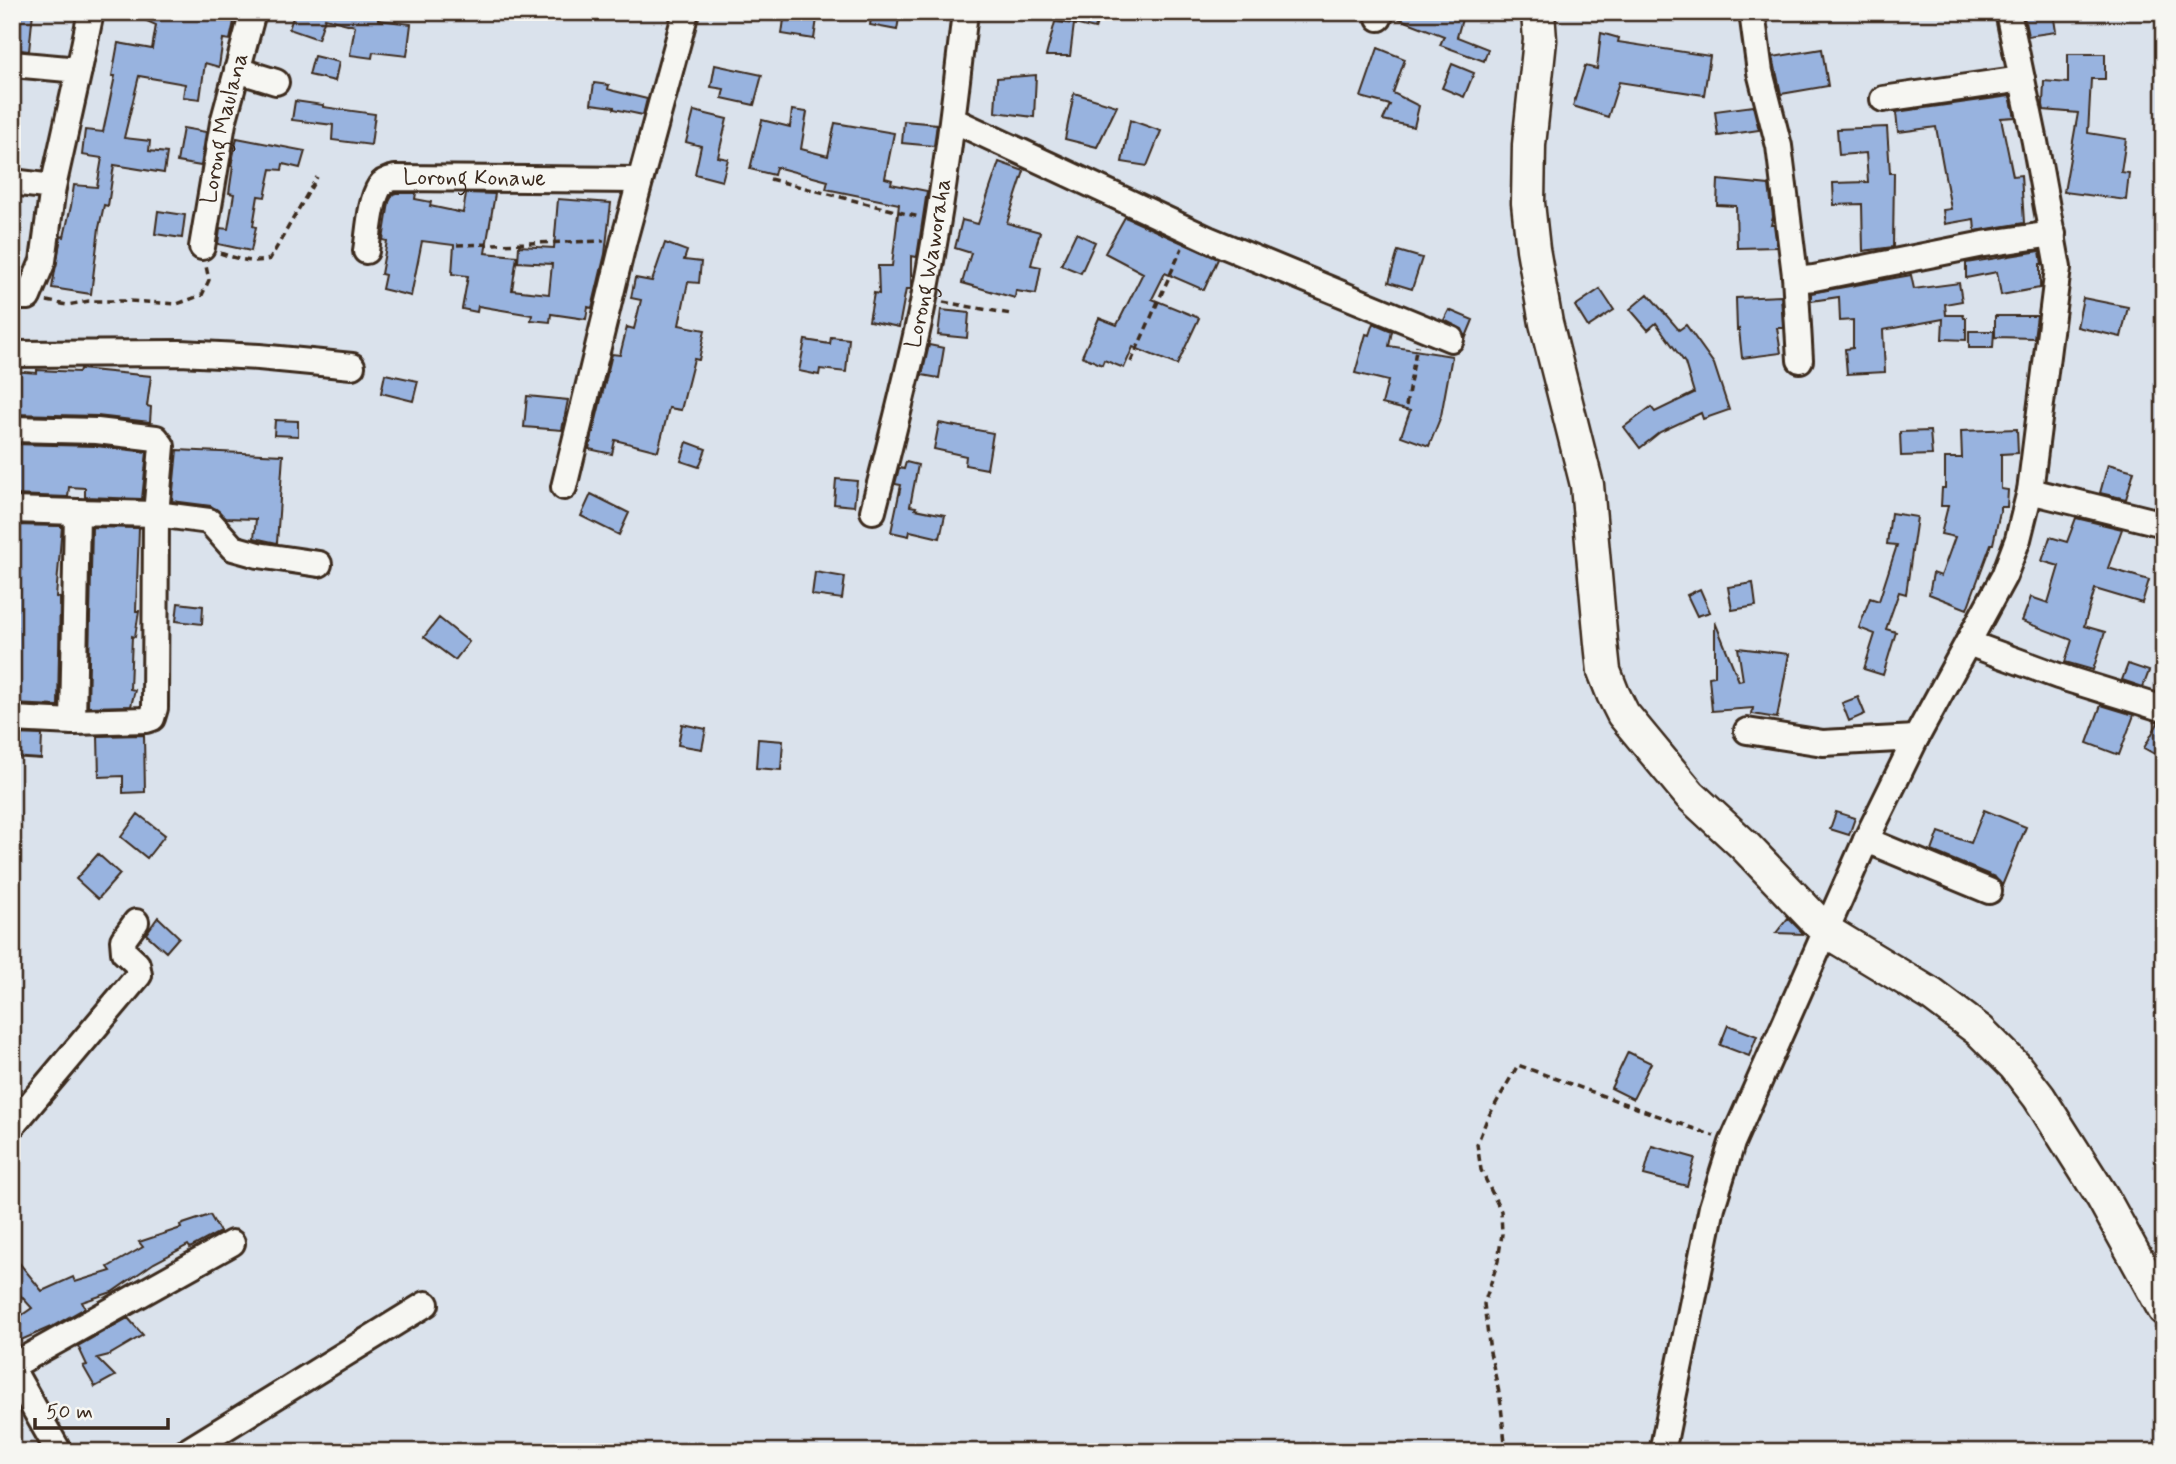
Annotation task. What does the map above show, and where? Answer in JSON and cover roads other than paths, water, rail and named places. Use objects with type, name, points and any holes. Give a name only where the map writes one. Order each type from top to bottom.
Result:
[{"type":"main road","points":[[1557,12],[1539,26],[1529,145],[1528,203],[1546,323],[1569,405],[1587,485],[1604,671],[1623,714],[1690,795],[1744,845],[1826,931],[1932,995],[1980,1031],[2015,1066],[2039,1097],[2104,1198],[2164,1309]]},
{"type":"street","points":[[20,297],[43,261],[54,187],[91,12]]},
{"type":"street","name":"Lorong Maulana","points":[[202,247],[223,123],[253,12]]},
{"type":"street","points":[[564,487],[624,240],[686,12]]},
{"type":"street","name":"Lorong Waworaha","points":[[873,510],[924,299],[953,120],[965,12]]},
{"type":"street","points":[[1752,12],[1760,72],[1779,146],[1795,275],[1800,360]]},
{"type":"street","points":[[1662,1452],[1712,1207],[1732,1143],[1866,841],[1916,738],[2004,576],[2018,539],[2030,491],[2058,268],[2008,12]]},
{"type":"street","points":[[12,64],[79,70]]},
{"type":"street","points":[[237,70],[276,82]]},
{"type":"street","points":[[1883,99],[2022,79]]},
{"type":"street","points":[[953,120],[1190,230],[1451,339]]},
{"type":"street","name":"Lorong Konawe","points":[[366,251],[375,199],[380,186],[395,178],[640,180]]},
{"type":"street","points":[[12,182],[54,187]]},
{"type":"street","points":[[1795,275],[1804,279],[1814,278],[1984,244],[2053,234]]},
{"type":"street","points":[[12,354],[180,353],[352,366]]},
{"type":"street","points":[[12,429],[97,432],[156,438],[162,446],[156,514],[152,718],[74,722],[12,719]]},
{"type":"street","points":[[2030,491],[2164,524]]},
{"type":"street","points":[[12,510],[156,514],[209,521],[228,544],[241,551],[319,564]]},
{"type":"street","points":[[74,722],[77,512]]},
{"type":"street","points":[[1968,643],[2058,676],[2164,709]]},
{"type":"street","points":[[1747,731],[1823,743],[1916,738]]},
{"type":"street","points":[[1866,841],[1989,891]]},
{"type":"street","points":[[12,1126],[139,975],[137,964],[124,952],[123,940],[136,922]]},
{"type":"street","points":[[59,1452],[12,1368],[232,1243]]},
{"type":"street","points":[[186,1452],[426,1304]]}]
